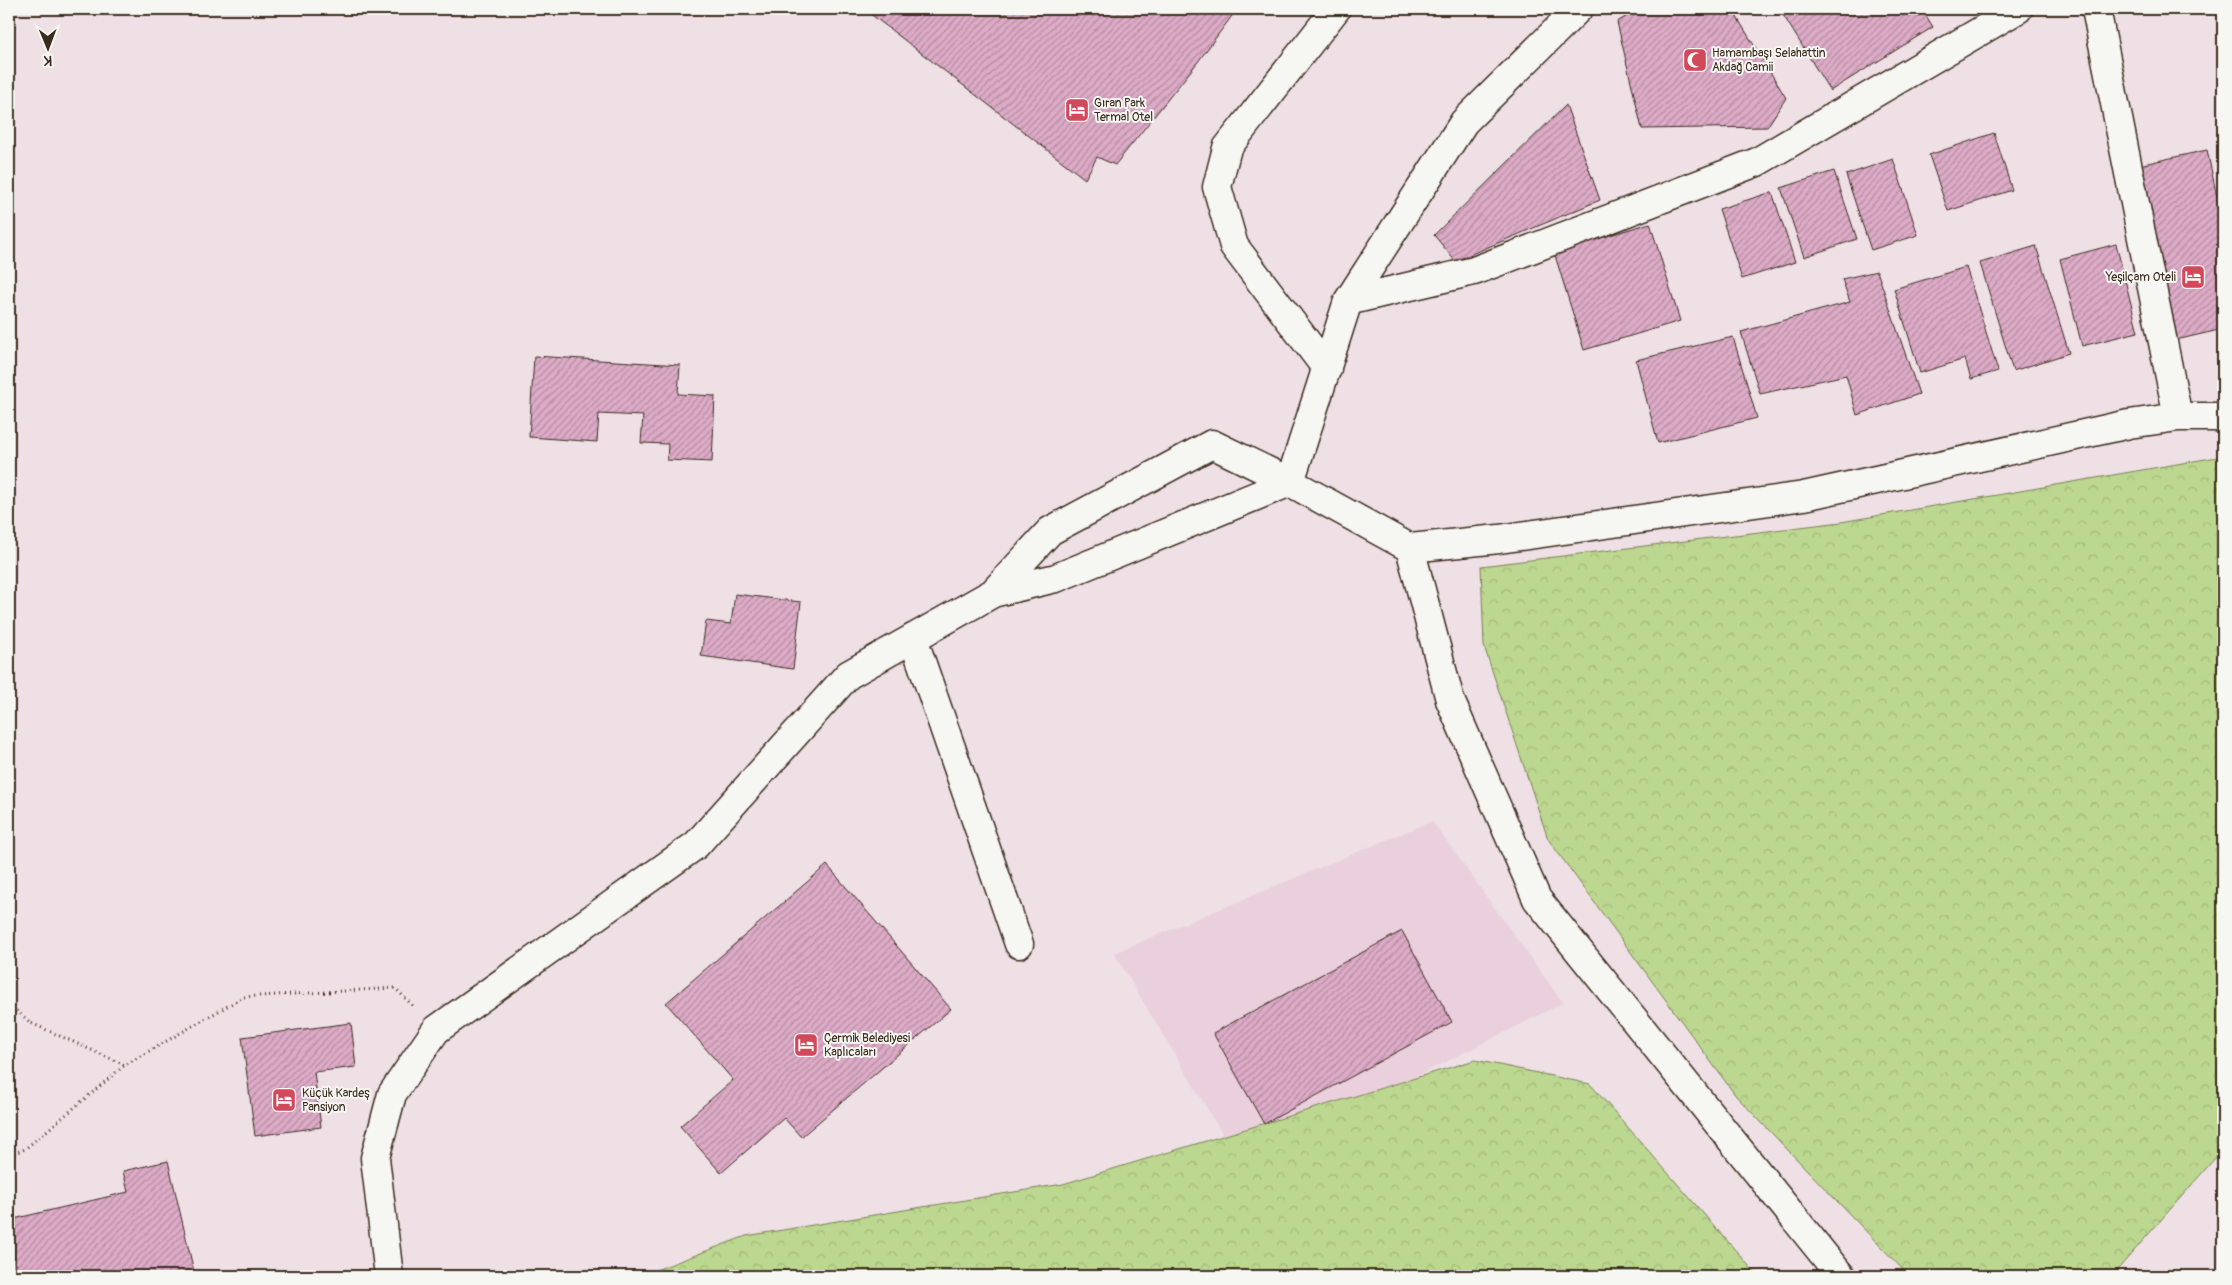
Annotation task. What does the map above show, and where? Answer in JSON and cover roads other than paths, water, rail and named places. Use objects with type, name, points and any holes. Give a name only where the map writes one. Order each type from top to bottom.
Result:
[{"type":"street","points":[[1327,369],[1234,246],[1217,187],[1227,148],[1336,9]]},
{"type":"street","points":[[389,1276],[375,1158],[392,1094],[436,1030],[696,845],[848,675],[993,593],[1056,578],[1290,482],[1348,301],[1464,122],[1578,9]]},
{"type":"street","points":[[1348,301],[1474,271],[1757,162],[2018,9]]},
{"type":"street","points":[[2096,9],[2178,417]]},
{"type":"street","points":[[993,593],[1050,531],[1212,444],[1290,482],[1410,548],[1498,539],[1804,496],[2129,424],[2178,417],[2223,417]]},
{"type":"street","points":[[1410,548],[1450,700],[1537,899],[1841,1276]]},
{"type":"street","points":[[913,638],[1019,944]]},
{"type":"place","name":"Hamambaşı Selahattin Akdağ Camii","points":[[1695,60]]},
{"type":"place","name":"Gıran Park Termal Otel","points":[[1077,110]]},
{"type":"place","name":"Yeşilçam Oteli","points":[[2193,277]]},
{"type":"place","name":"Çermik Belediyesi Kaplıcaları","points":[[806,1045]]},
{"type":"place","name":"Küçük Kardeş Pansiyon","points":[[284,1100]]}]
